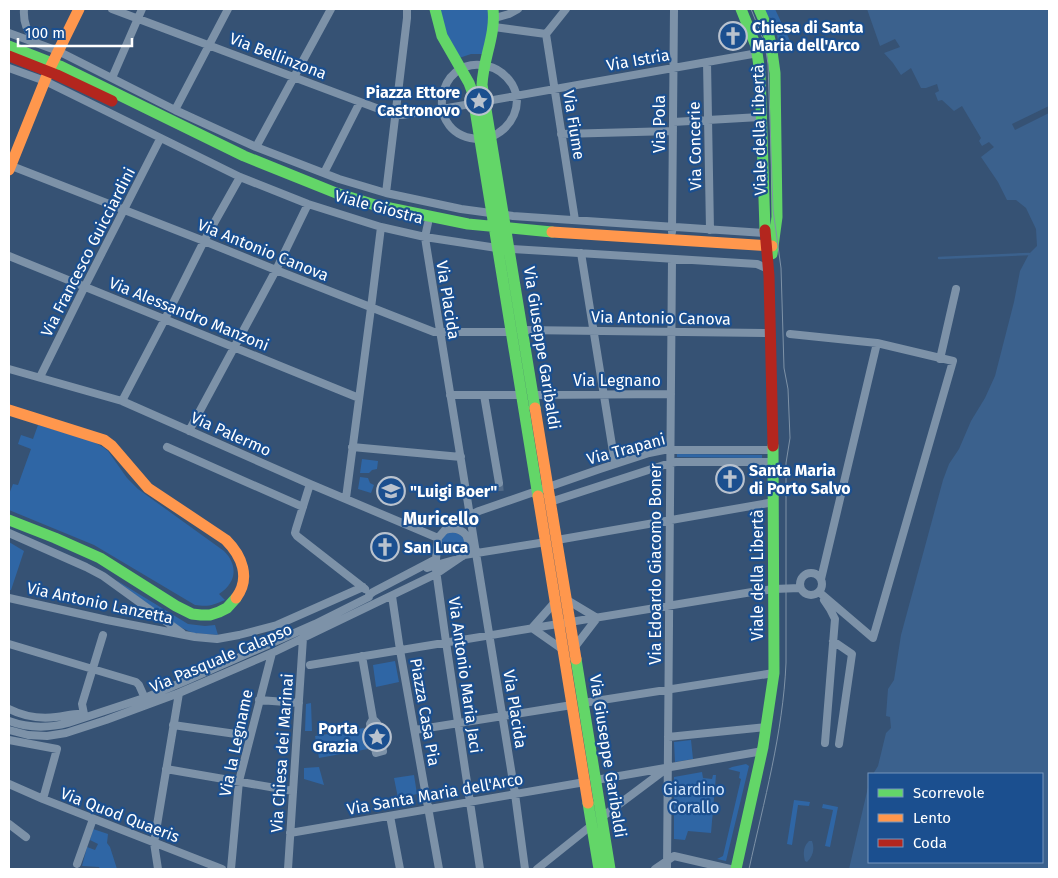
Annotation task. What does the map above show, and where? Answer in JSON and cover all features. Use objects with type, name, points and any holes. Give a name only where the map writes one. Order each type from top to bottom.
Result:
[{"type":"main road","points":[[9,167],[58,51],[79,9]]},
{"type":"main road","points":[[435,9],[442,36],[479,102]]},
{"type":"main road","name":"Viale della Libertà","points":[[736,869],[768,727],[774,673],[773,456],[768,259],[764,234],[760,73],[754,39],[741,9]]},
{"type":"main road","name":"Viale della Libertà","points":[[758,9],[766,25],[776,73],[777,217],[768,259]]},
{"type":"main road","points":[[479,102],[494,18]]},
{"type":"main road","name":"Viale Giostra","points":[[9,46],[49,72],[262,172],[334,199],[374,211],[469,231],[672,239],[768,259]]},
{"type":"main road","name":"Viale Giostra","points":[[9,56],[266,165],[375,205],[501,231],[768,259]]},
{"type":"main road","name":"Via Giuseppe Garibaldi","points":[[479,102],[578,704],[590,781],[592,825],[599,869]]},
{"type":"main road","points":[[9,410],[108,442],[148,488],[226,540],[232,546],[242,563],[244,577],[241,589],[235,600],[226,608],[207,615],[192,614],[177,607],[98,556],[9,520]]},
{"type":"main road","name":"Via Giuseppe Garibaldi","points":[[542,488],[550,502],[551,541]]},
{"type":"main road","name":"Via Giuseppe Garibaldi","points":[[590,781],[602,817],[610,869]]},
{"type":"street","points":[[24,9],[26,28],[37,44]]},
{"type":"street","name":"Via Bellinzona","points":[[112,9],[395,115],[479,102]]},
{"type":"street","points":[[112,78],[142,9]]},
{"type":"street","points":[[175,110],[228,9]]},
{"type":"street","points":[[256,147],[331,9]]},
{"type":"street","points":[[386,193],[407,9]]},
{"type":"street","points":[[494,18],[509,14],[518,9]]},
{"type":"street","points":[[494,18],[546,34],[566,9]]},
{"type":"street","name":"Via Pola","points":[[672,239],[674,9]]},
{"type":"street","name":"Viale Giostra","points":[[9,34],[58,51],[175,110],[256,147],[324,173],[386,193],[461,209],[498,214],[764,234]]},
{"type":"street","name":"Via Fiume","points":[[546,34],[575,220]]},
{"type":"street","name":"Via Istria","points":[[479,102],[758,54]]},
{"type":"street","points":[[485,62],[505,75],[512,84],[519,95],[516,108],[512,120],[504,130],[485,138],[466,138],[455,131],[439,109],[444,89],[460,66],[485,62]]},
{"type":"street","name":"Via Concerie","points":[[708,62],[710,230]]},
{"type":"street","name":"Viale Giostra","points":[[9,68],[49,72],[160,139],[240,177],[308,204],[381,227],[425,237],[503,248],[672,259],[768,259]]},
{"type":"street","points":[[324,173],[360,102]]},
{"type":"street","points":[[673,122],[760,117]]},
{"type":"street","points":[[561,134],[673,131]]},
{"type":"street","name":"Via Francesco Guicciardini","points":[[40,378],[160,139]]},
{"type":"street","name":"Via Antonio Canova","points":[[9,167],[204,241],[434,332],[770,333]]},
{"type":"street","points":[[122,401],[204,241],[240,177]]},
{"type":"street","points":[[189,431],[276,270],[308,204]]},
{"type":"street","points":[[425,237],[428,223]]},
{"type":"street","points":[[346,498],[381,227]]},
{"type":"street","name":"Via Placida","points":[[425,237],[515,794],[524,869]]},
{"type":"street","points":[[581,253],[615,464]]},
{"type":"street","name":"Via Alessandro Manzoni","points":[[9,256],[359,398]]},
{"type":"street","name":"Via Edoardo Giacomo Boner","points":[[667,865],[672,259]]},
{"type":"street","points":[[940,358],[956,289]]},
{"type":"street","points":[[790,334],[877,343],[953,361],[873,638],[819,592]]},
{"type":"street","points":[[821,578],[812,572],[805,574],[800,580],[800,588],[808,595],[816,594],[823,586],[821,578],[877,343]]},
{"type":"street","name":"Via Palermo","points":[[9,368],[122,401],[438,538]]},
{"type":"street","name":"Via Legnano","points":[[450,395],[670,394]]},
{"type":"street","points":[[484,395],[498,483]]},
{"type":"street","points":[[352,447],[461,457]]},
{"type":"street","points":[[167,448],[303,507]]},
{"type":"street","name":"Via Trapani","points":[[444,530],[470,514],[501,499],[659,451],[773,456]]},
{"type":"street","name":"Via Trapani","points":[[550,502],[670,463],[773,456]]},
{"type":"street","points":[[310,484],[296,530],[297,536],[363,587],[370,595]]},
{"type":"street","points":[[9,716],[28,722],[60,721],[143,694],[255,648],[367,595],[374,594],[436,562],[454,560],[464,555],[475,553],[774,502]]},
{"type":"street","points":[[454,560],[441,556],[437,549],[438,538],[444,530],[452,528],[465,533],[475,553]]},
{"type":"street","points":[[9,533],[103,576],[185,635]]},
{"type":"street","points":[[464,555],[468,548],[468,538]]},
{"type":"street","name":"Via Antonio Maria Jaci","points":[[437,549],[436,574],[480,869]]},
{"type":"street","name":"Via Pasquale Calapso","points":[[9,730],[38,736],[60,734],[106,720],[179,693],[272,653],[392,596],[436,574],[464,555]]},
{"type":"street","name":"Via Antonio Lanzetta","points":[[9,599],[185,635],[218,639],[232,637],[287,621],[363,587]]},
{"type":"street","points":[[310,665],[774,589],[800,588]]},
{"type":"street","points":[[819,592],[835,619],[825,743]]},
{"type":"street","points":[[9,721],[34,727],[59,725],[147,697],[315,624],[369,598],[370,595]]},
{"type":"street","name":"Piazza Casa Pia","points":[[392,596],[439,869]]},
{"type":"street","points":[[532,628],[561,601],[597,618]]},
{"type":"street","points":[[532,628],[568,648],[597,618]]},
{"type":"street","points":[[84,714],[82,704],[103,634]]},
{"type":"street","name":"Via Chiesa dei Marinai","points":[[288,869],[304,638]]},
{"type":"street","points":[[833,641],[852,654],[839,744]]},
{"type":"street","points":[[9,644],[136,682],[143,694]]},
{"type":"street","name":"Via la Legname","points":[[232,869],[239,781],[272,653]]},
{"type":"street","points":[[362,656],[373,719]]},
{"type":"street","points":[[415,730],[774,673]]},
{"type":"street","points":[[158,869],[154,843],[179,693]]},
{"type":"street","points":[[259,700],[299,704]]},
{"type":"street","points":[[9,709],[21,714],[42,718],[84,714]]},
{"type":"street","points":[[173,725],[250,736]]},
{"type":"street","points":[[668,737],[768,727]]},
{"type":"street","points":[[9,740],[57,749],[43,799]]},
{"type":"street","points":[[602,817],[667,768],[763,751]]},
{"type":"street","name":"Via Santa Maria dell'Arco","points":[[290,833],[667,768]]},
{"type":"street","points":[[166,769],[293,791]]},
{"type":"street","name":"Via Quod Quaeris","points":[[9,784],[222,869]]},
{"type":"street","points":[[390,816],[400,869]]},
{"type":"street","points":[[77,864],[93,819]]},
{"type":"street","points":[[9,824],[26,837]]},
{"type":"street","points":[[537,869],[592,825]]},
{"type":"street","points":[[655,869],[667,865],[674,856],[730,869]]},
{"type":"green space","points":[[439,9],[489,9],[490,20],[483,54],[471,54],[459,58],[449,41]]},
{"type":"green space","points":[[761,9],[775,9],[792,45],[779,47],[771,18],[767,17]]},
{"type":"green space","points":[[38,425],[92,441],[103,447],[138,489],[224,551],[232,562],[234,573],[229,584],[219,594],[225,600],[211,605],[195,605],[94,545],[9,510],[9,494],[13,484],[18,485],[31,449],[18,444],[21,435],[33,439]]},
{"type":"green space","points":[[677,454],[762,455],[762,458],[677,457]]},
{"type":"green space","points":[[362,459],[378,461],[377,469],[369,473],[360,473]]},
{"type":"green space","points":[[360,477],[368,478],[370,483],[374,485],[371,493],[358,489]]},
{"type":"green space","points":[[449,532],[463,537],[465,543],[461,552],[451,555],[442,549],[443,538]]},
{"type":"green space","points":[[9,542],[24,551],[11,590],[9,590]]},
{"type":"green space","points":[[116,580],[188,624],[215,625],[218,635],[193,633],[173,624]]},
{"type":"green space","points":[[395,661],[399,682],[376,687],[373,665]]},
{"type":"green space","points":[[311,703],[312,731],[305,731],[306,704]]},
{"type":"green space","points":[[364,728],[368,749],[319,758],[315,736]]},
{"type":"green space","points":[[691,740],[693,759],[675,762],[674,742]]},
{"type":"green space","points":[[746,764],[749,766],[726,861],[717,859],[723,856],[741,779],[739,778],[740,772],[728,769]]},
{"type":"green space","points":[[319,767],[324,785],[304,779],[304,768]]},
{"type":"green space","name":"Giardino Corallo","points":[[702,772],[703,778],[712,779],[713,775],[716,775],[711,833],[688,831],[685,840],[674,839],[674,777]]},
{"type":"green space","points":[[414,775],[417,794],[398,798],[394,778]]},
{"type":"green space","points":[[794,800],[810,802],[809,806],[798,805],[792,845],[787,844]]},
{"type":"green space","points":[[823,804],[838,807],[830,847],[825,846],[833,810],[822,808]]},
{"type":"green space","points":[[93,829],[108,834],[107,843],[117,869],[82,866],[87,847],[95,850],[98,844],[90,840]]},
{"type":"shaded area","points":[[867,9],[1049,9],[1049,869],[849,869],[868,787],[868,863],[1043,863],[1043,773],[874,773],[878,766],[886,733],[891,728],[890,717],[886,716],[888,689],[894,680],[901,635],[943,480],[949,464],[959,449],[971,421],[985,398],[995,376],[1020,271],[1029,254],[1037,246],[1036,229],[1026,208],[1016,200],[1007,200],[998,182],[981,157],[994,147],[989,142],[982,146],[979,141],[981,138],[962,106],[954,111],[942,100],[938,101],[935,93],[939,91],[937,84],[921,88],[911,68],[901,75],[884,53],[900,47],[895,39],[880,46]]},
{"type":"shaded area","points":[[809,841],[812,841],[813,850],[807,862],[805,861],[804,850]]},
{"type":"pier","points":[[1049,106],[1049,113],[1015,130],[1012,124]]},
{"type":"waterway","points":[[939,258],[1029,254]]},
{"type":"tunnel","points":[[499,483],[500,495]]},
{"type":"tram line","points":[[749,869],[772,767],[784,689],[786,663],[786,463],[790,438],[788,389],[784,368],[781,268],[773,209],[768,64],[765,44],[751,9]]},
{"type":"traffic: fast","points":[[435,9],[442,36],[472,91],[538,496]]},
{"type":"traffic: fast","points":[[493,9],[493,28],[482,85],[535,408]]},
{"type":"traffic: fast","points":[[741,9],[756,46],[760,73],[765,230]]},
{"type":"traffic: fast","points":[[759,9],[771,44],[775,73],[777,217],[772,254]]},
{"type":"traffic: fast","points":[[9,46],[60,66],[244,156],[336,193],[375,205],[468,224],[552,232]]},
{"type":"traffic: fast","points":[[736,869],[763,747],[774,673],[773,446]]},
{"type":"traffic: fast","points":[[9,520],[100,558],[192,614],[210,615],[219,612],[227,608],[236,598]]},
{"type":"traffic: fast","points":[[576,659],[610,869]]},
{"type":"traffic: fast","points":[[588,803],[599,869]]},
{"type":"traffic: slow","points":[[9,170],[50,68],[79,9]]},
{"type":"traffic: slow","points":[[552,232],[772,246]]},
{"type":"traffic: slow","points":[[535,408],[576,659]]},
{"type":"traffic: slow","points":[[9,410],[104,440],[112,446],[148,488],[226,540],[232,546],[243,568],[243,583],[236,598]]},
{"type":"traffic: slow","points":[[538,496],[588,803]]},
{"type":"traffic: jam","points":[[9,56],[57,75],[112,101]]},
{"type":"traffic: jam","points":[[765,230],[769,276],[773,446]]},
{"type":"place","name":"Chiesa di Santa Maria dell'Arco","points":[[733,36]]},
{"type":"place","name":"Piazza Ettore Castronovo","points":[[479,101]]},
{"type":"place","name":"Santa Maria di Porto Salvo","points":[[730,479]]},
{"type":"place","name":"\"Luigi Boer\"","points":[[391,491]]},
{"type":"place","name":"San Luca","points":[[385,547]]},
{"type":"place","name":"Porta Grazia","points":[[377,737]]},
{"type":"district","name":"Muricello","points":[[441,519]]}]
